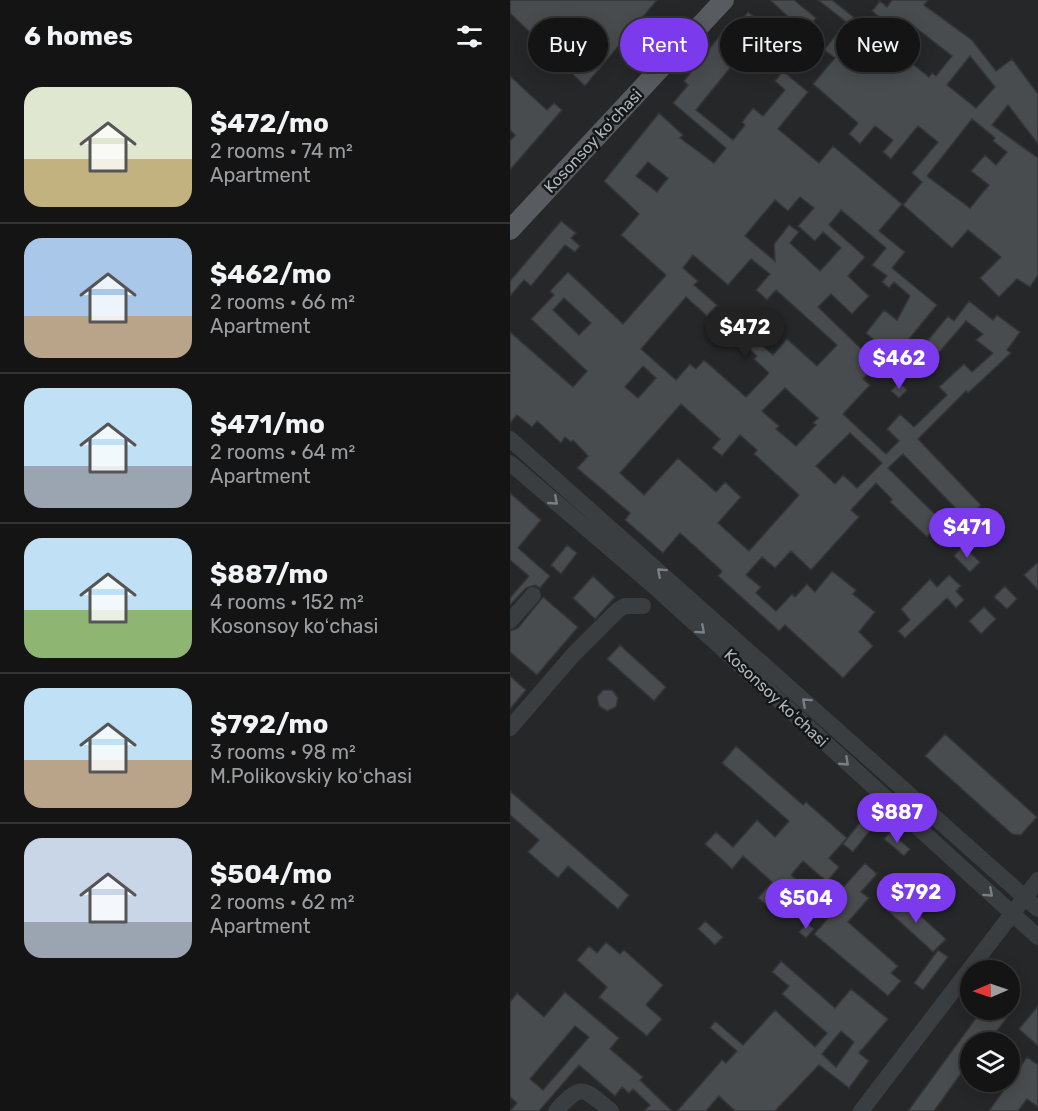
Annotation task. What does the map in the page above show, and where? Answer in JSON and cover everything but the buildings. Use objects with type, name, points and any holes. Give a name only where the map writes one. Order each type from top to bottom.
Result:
[{"type":"main road","name":"Kosonsoy koʻchasi","points":[[510,230],[724,0]]},
{"type":"street","name":"Kosonsoy koʻchasi","points":[[510,440],[1038,909]]},
{"type":"street","name":"Kosonsoy koʻchasi","points":[[510,463],[657,589],[1038,937]]},
{"type":"street","points":[[510,621],[533,595]]},
{"type":"street","points":[[510,728],[573,655],[618,610],[625,606],[643,606]]},
{"type":"street","points":[[861,1111],[1038,880]]},
{"type":"street","points":[[556,1111],[572,1093],[581,1091],[591,1095],[611,1111]]},
{"type":"shaded area","points":[[510,0],[1038,0],[1038,1111],[510,1111]]}]
